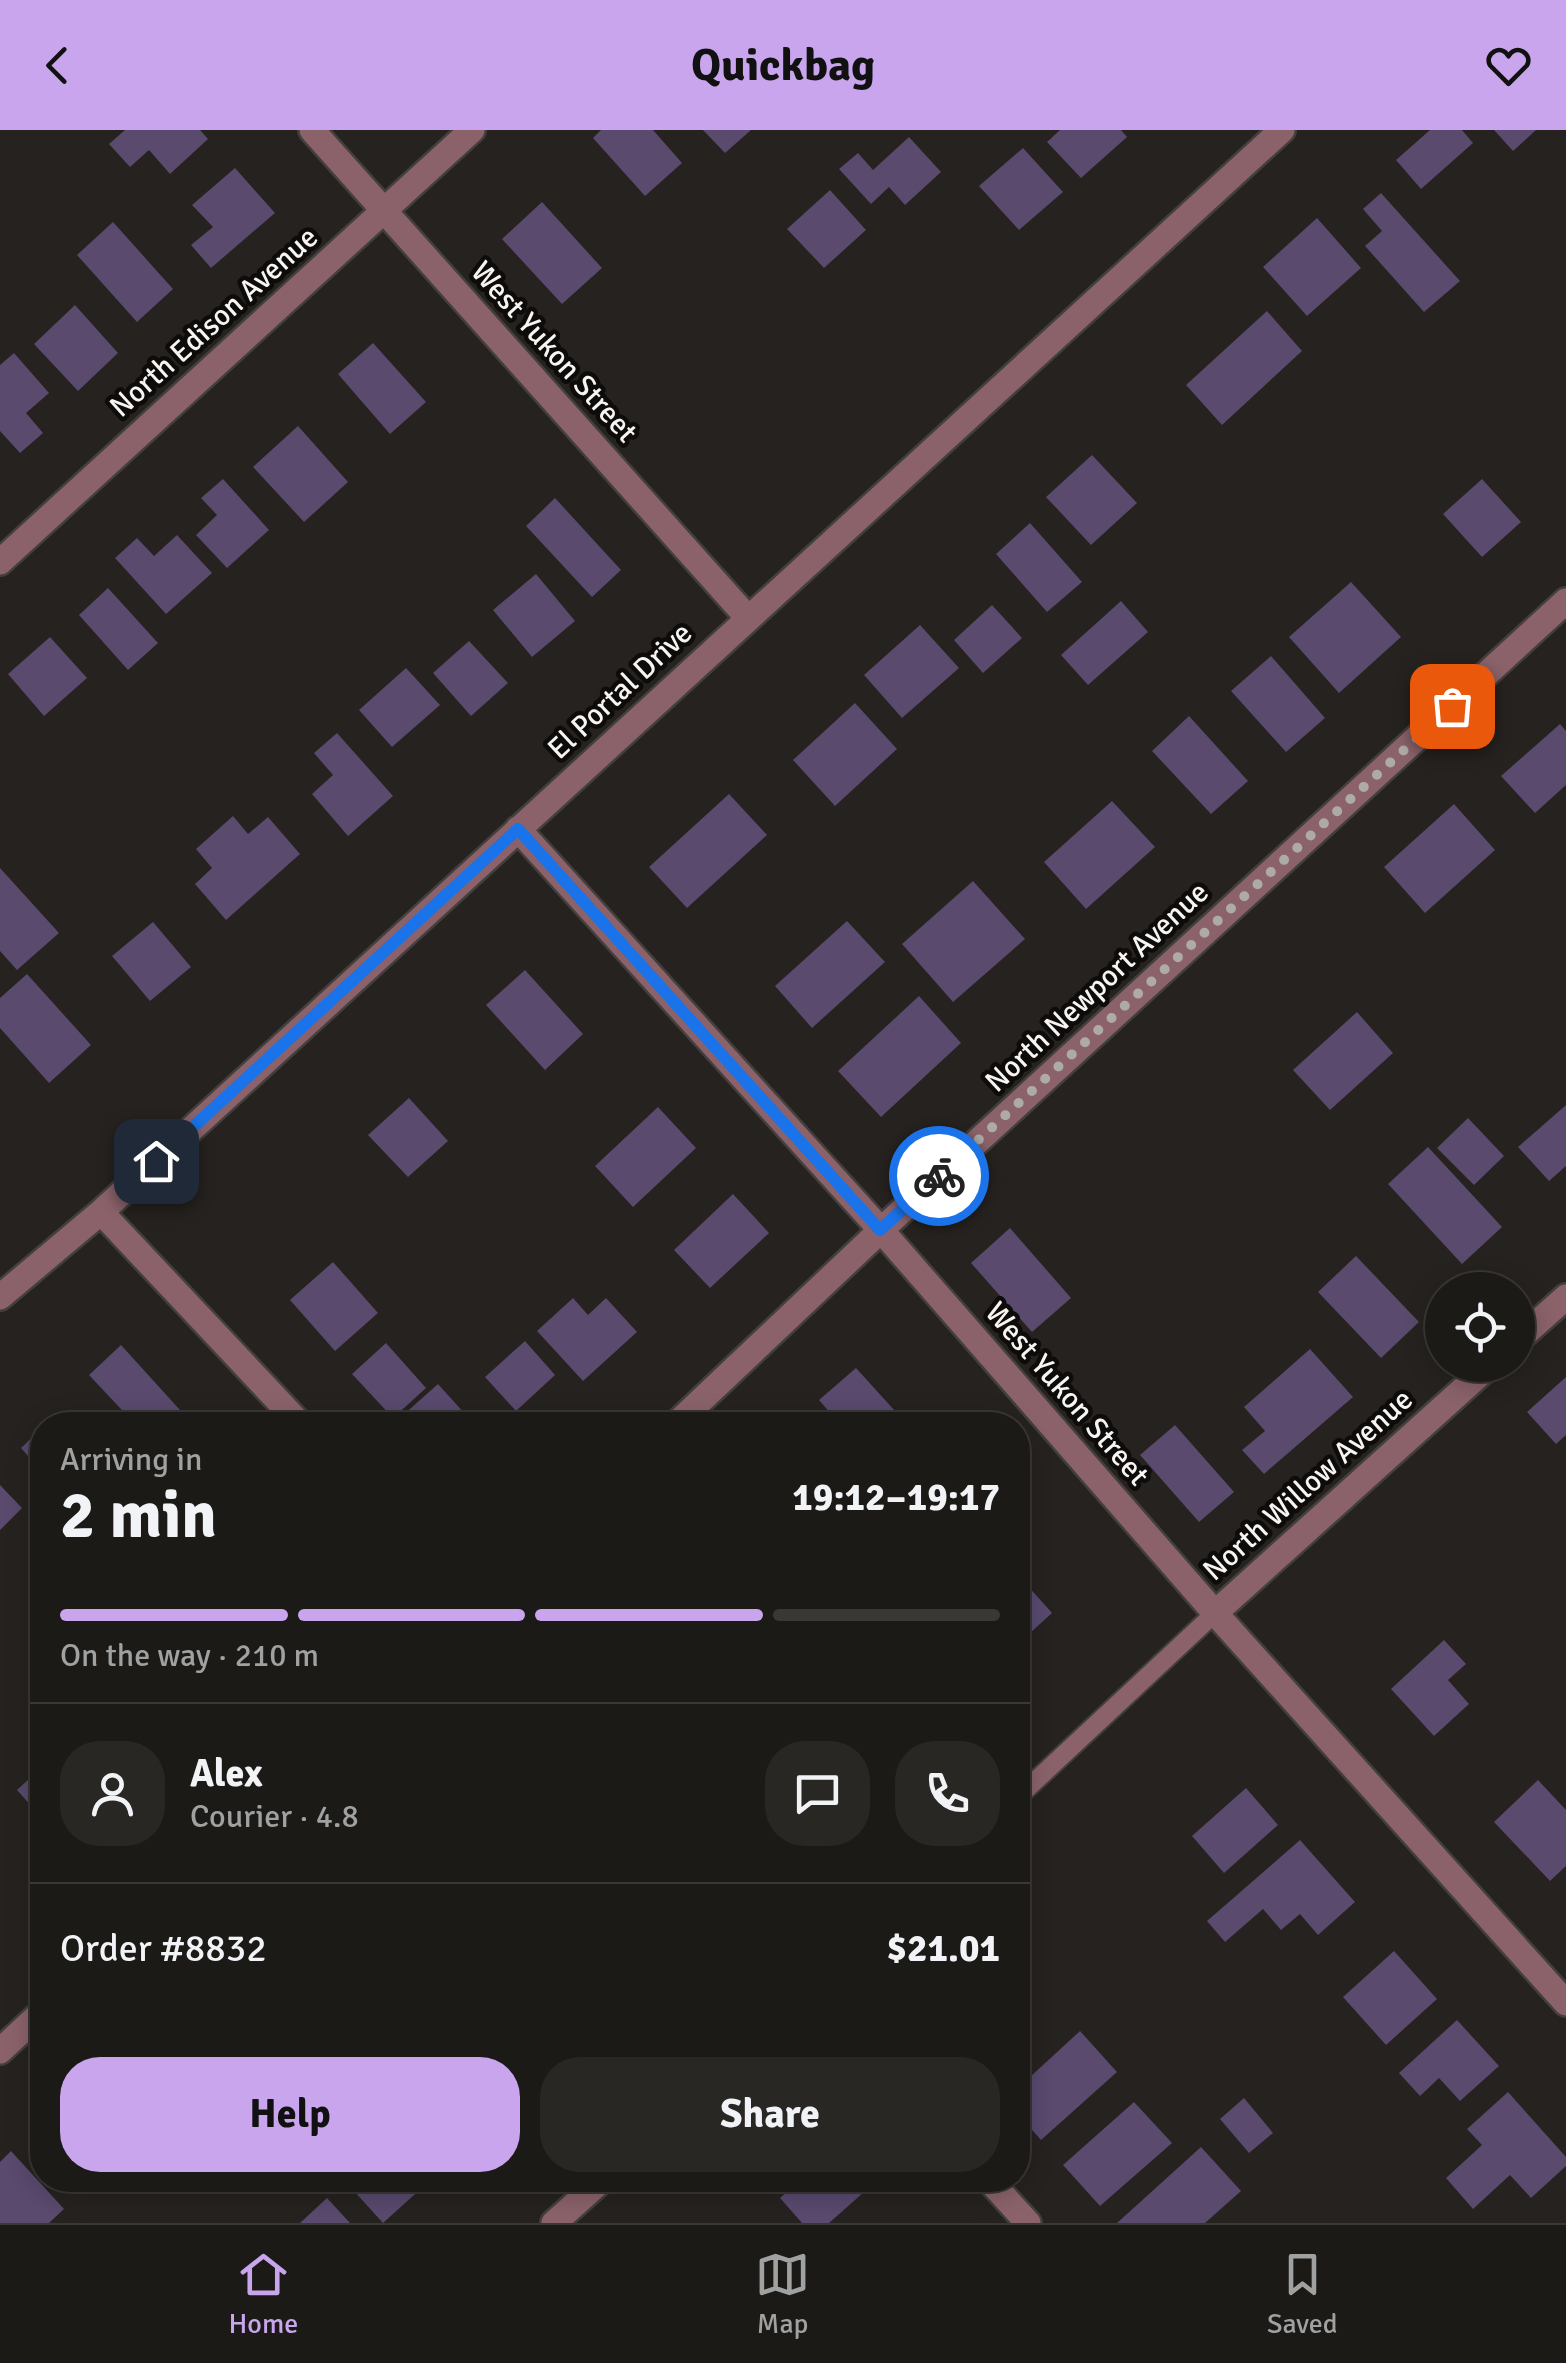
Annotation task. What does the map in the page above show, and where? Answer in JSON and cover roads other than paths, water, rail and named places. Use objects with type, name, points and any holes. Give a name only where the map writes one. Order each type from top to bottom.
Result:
[{"type":"street","name":"West Yukon Street","points":[[312,130],[748,618]]},
{"type":"street","name":"North Edison Avenue","points":[[0,562],[472,130]]},
{"type":"street","name":"El Portal Drive","points":[[0,1297],[101,1212],[1282,130]]},
{"type":"street","name":"North Newport Avenue","points":[[689,1412],[880,1230],[1566,601]]},
{"type":"street","name":"West Yukon Street","points":[[518,829],[880,1230],[1214,1613],[1566,2003]]},
{"type":"street","points":[[101,1212],[289,1412]]},
{"type":"street","points":[[1535,1324],[1566,1296]]},
{"type":"street","name":"North Willow Avenue","points":[[1214,1613],[1471,1382]]},
{"type":"street","points":[[0,2052],[30,2023]]},
{"type":"street","points":[[554,2223],[589,2192]]},
{"type":"street","points":[[1000,2192],[1028,2223]]},
{"type":"lane","points":[[1030,1786],[1214,1613]]}]
